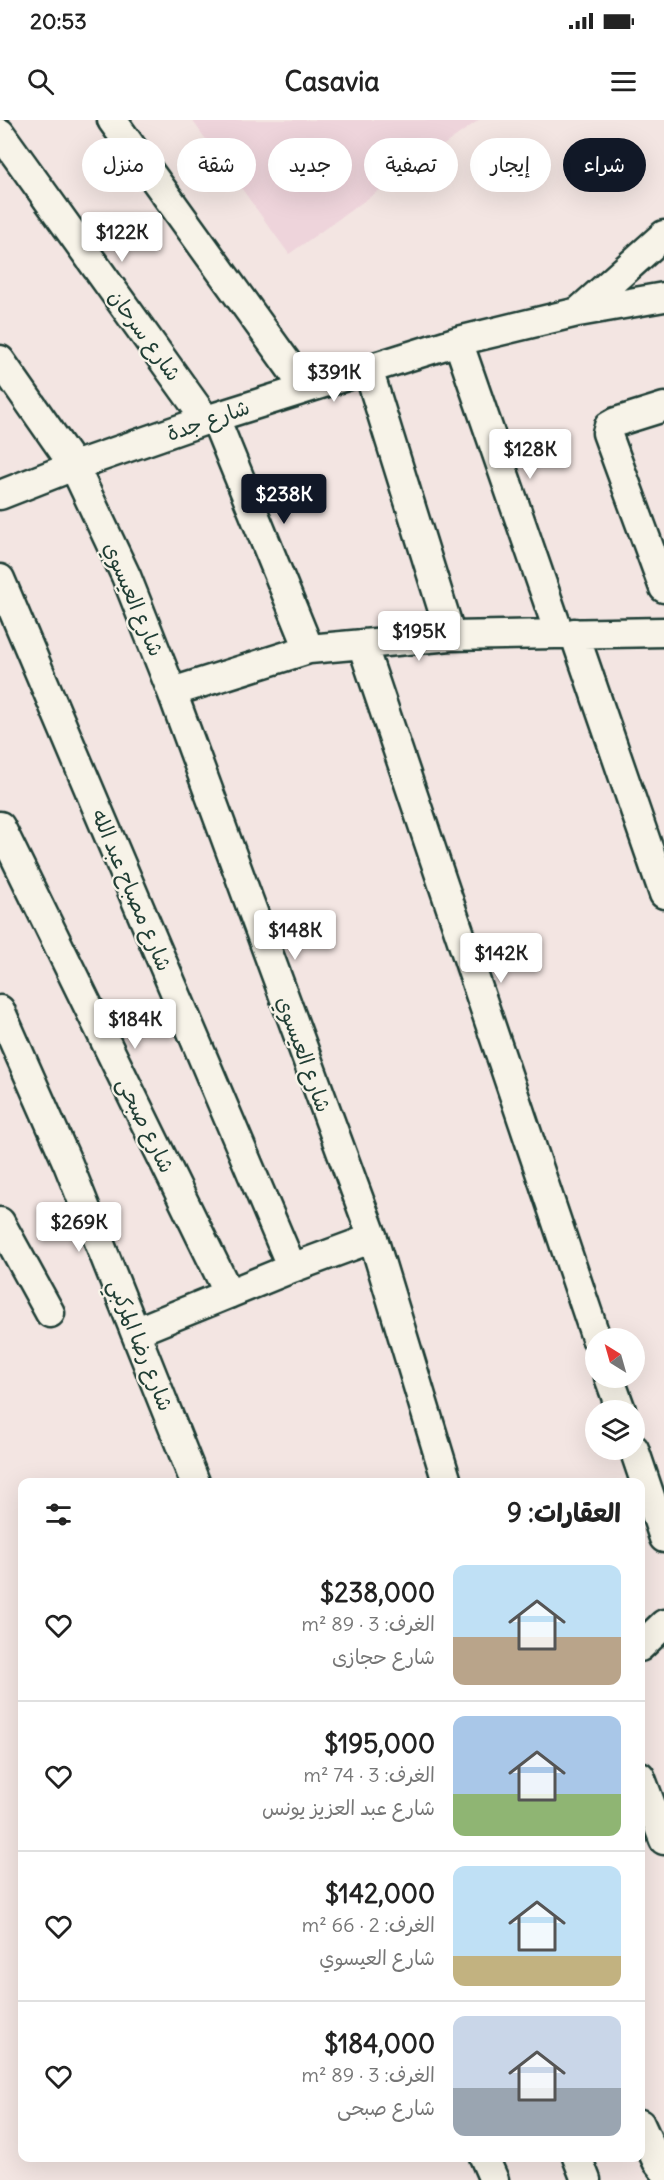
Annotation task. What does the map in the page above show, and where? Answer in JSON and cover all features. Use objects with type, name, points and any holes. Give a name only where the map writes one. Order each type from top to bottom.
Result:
[{"type":"street","points":[[112,120],[305,388]]},
{"type":"street","name":"شارع سرحان","points":[[0,133],[210,419],[309,649]]},
{"type":"street","points":[[578,312],[664,235]]},
{"type":"street","name":"شارع جدة","points":[[0,495],[74,466],[210,419],[458,341],[578,312],[664,297]]},
{"type":"street","points":[[458,341],[664,894]]},
{"type":"street","name":"شارع العيسوي","points":[[0,360],[74,466],[126,576],[172,692],[372,1238],[446,1478]]},
{"type":"street","points":[[368,369],[451,636]]},
{"type":"street","points":[[664,407],[615,422],[609,426],[607,433],[664,588]]},
{"type":"street","name":"شارع مصباح عبد الله","points":[[0,579],[292,1268]]},
{"type":"street","points":[[172,692],[309,649],[451,636],[664,632]]},
{"type":"street","points":[[362,644],[593,1328]]},
{"type":"street","name":"شارع صبحى","points":[[0,826],[229,1294]]},
{"type":"street","name":"شارع رضا المركبي","points":[[0,1010],[68,1164],[193,1478]]},
{"type":"street","points":[[0,1222],[50,1313]]},
{"type":"street","points":[[135,1332],[372,1238]]},
{"type":"street","points":[[638,1460],[644,1478]]},
{"type":"street","points":[[645,1482],[664,1538]]},
{"type":"street","points":[[645,1642],[664,1624]]},
{"type":"street","points":[[645,1789],[664,1840]]},
{"type":"street","points":[[645,2135],[657,2161],[664,2170]]},
{"type":"street","points":[[486,2162],[494,2180]]},
{"type":"street","points":[[579,2162],[586,2180]]},
{"type":"shaded area","points":[[192,120],[479,120],[453,138],[364,138],[364,192],[377,192],[289,254],[244,192],[256,192],[256,138],[205,138]]}]
